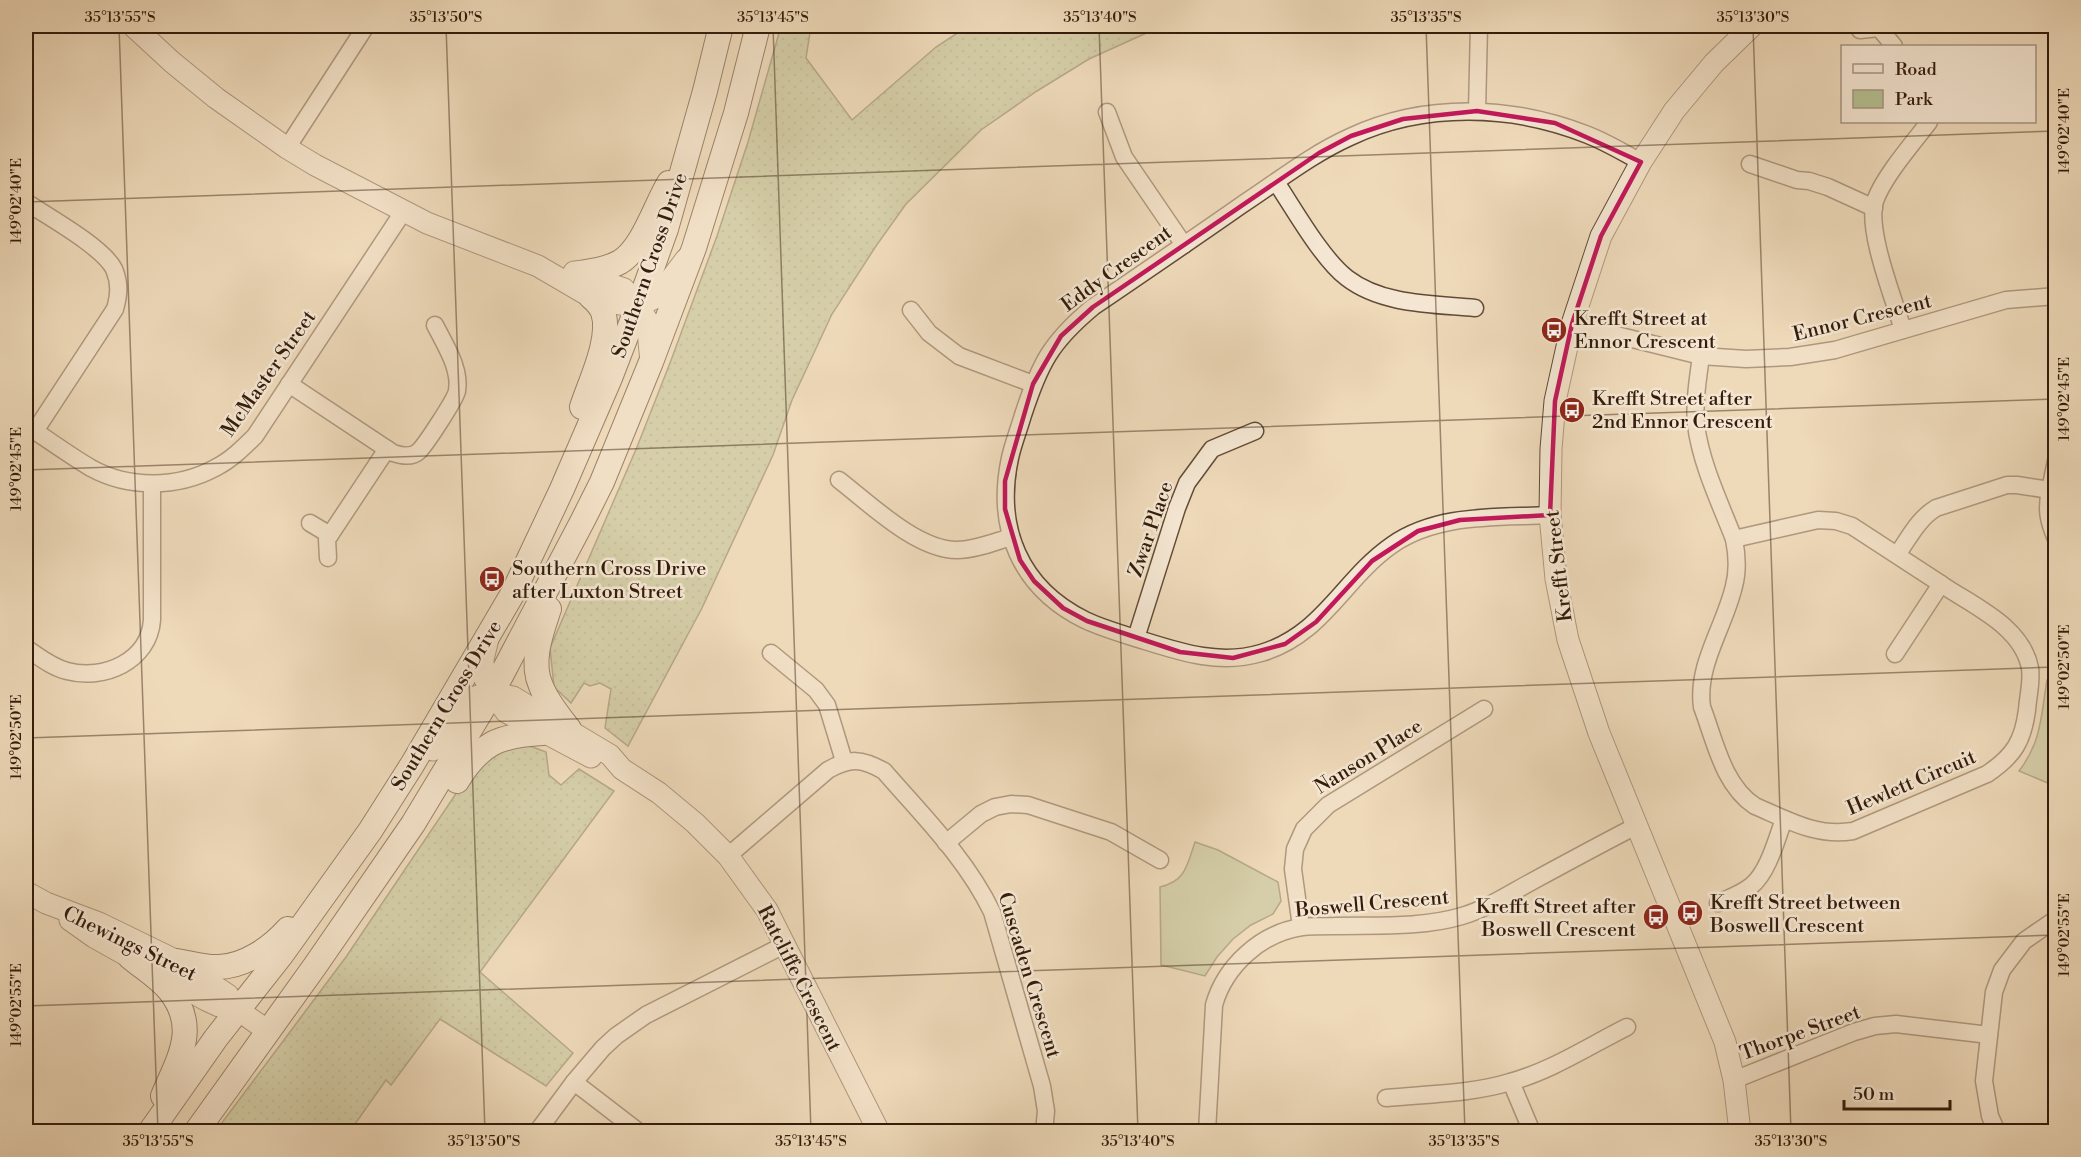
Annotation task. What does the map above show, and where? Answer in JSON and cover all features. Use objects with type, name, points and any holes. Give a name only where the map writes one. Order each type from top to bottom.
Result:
[{"type":"main road","name":"Southern Cross Drive","points":[[149,1131],[344,869],[412,765],[513,593],[562,489],[638,306],[666,229],[721,26]]},
{"type":"main road","name":"Southern Cross Drive","points":[[196,1131],[413,824],[492,693],[583,520],[612,459],[694,248],[732,124],[758,26]]},
{"type":"main road","points":[[579,273],[604,269],[621,261],[635,249],[663,192],[687,152]]},
{"type":"main road","points":[[572,465],[572,436],[602,346],[604,331],[603,312],[591,297]]},
{"type":"main road","points":[[568,739],[540,685],[536,663],[541,632],[583,520]]},
{"type":"main road","points":[[413,824],[431,822],[468,763],[498,739],[519,734],[568,739]]},
{"type":"main road","points":[[177,961],[218,968],[256,955],[280,937],[344,869]]},
{"type":"main road","points":[[130,957],[169,989],[184,1012],[186,1033],[180,1055],[149,1131]]},
{"type":"street","points":[[133,26],[216,98],[286,148],[403,212],[538,266],[591,297],[612,303],[638,306],[657,297],[694,248]]},
{"type":"street","points":[[286,148],[366,26]]},
{"type":"street","points":[[1477,111],[1479,26]]},
{"type":"street","name":"Krefft Street","points":[[1740,1131],[1734,1080],[1725,1042],[1599,733],[1568,640],[1556,579],[1550,515],[1551,449],[1555,401],[1572,324],[1601,236],[1641,162],[1674,111],[1714,63],[1752,26]]},
{"type":"street","points":[[1860,30],[1880,27],[1893,45]]},
{"type":"street","name":"Eddy Crescent","points":[[1550,515],[1460,520],[1418,531],[1394,544],[1372,561],[1316,622],[1296,638],[1260,653],[1233,658],[1206,657],[1180,652],[1136,638],[1087,621],[1063,608],[1034,581],[1020,560],[1011,537],[1005,509],[1005,481],[1011,454],[1034,384],[1045,359],[1070,326],[1093,307],[1319,153],[1368,129],[1421,115],[1477,111],[1516,114],[1555,123],[1591,136],[1641,162]]},
{"type":"street","points":[[1107,112],[1124,157],[1184,245]]},
{"type":"street","points":[[1903,330],[1875,238],[1874,208],[1885,182],[1928,123]]},
{"type":"street","points":[[1750,164],[1797,180],[1828,187],[1874,208]]},
{"type":"street","points":[[1276,182],[1325,254],[1339,271],[1356,284],[1377,294],[1401,300],[1476,308]]},
{"type":"street","points":[[26,202],[97,250],[114,269],[119,285],[115,309],[30,428]]},
{"type":"street","name":"McMaster Street","points":[[30,428],[92,468],[115,478],[153,484],[179,481],[205,473],[237,453],[255,436],[403,212]]},
{"type":"street","points":[[538,266],[579,273],[624,289],[647,320],[651,362]]},
{"type":"street","name":"Ennor Crescent","points":[[1572,324],[1701,356],[1746,359],[1790,357],[1835,350],[2006,300],[2055,296]]},
{"type":"street","points":[[911,310],[938,342],[959,356],[1034,384]]},
{"type":"street","points":[[289,384],[387,449],[402,456],[419,452],[453,402],[457,392],[457,375],[435,326]]},
{"type":"street","name":"Hewlett Circuit","points":[[1701,356],[1696,415],[1700,447],[1734,539],[1736,560],[1734,588],[1702,680],[1702,707],[1736,789],[1755,806],[1784,819],[1828,834],[1853,831],[1988,774],[2004,763],[2021,741],[2031,676],[2030,666],[2018,639],[2002,625],[1852,526],[1836,521],[1818,520],[1734,539]]},
{"type":"street","name":"Zwar Place","points":[[1136,638],[1187,483],[1212,449],[1255,431]]},
{"type":"street","points":[[328,558],[327,539],[387,449]]},
{"type":"street","points":[[2055,461],[2048,503],[2048,520],[2055,539]]},
{"type":"street","points":[[838,480],[911,535],[937,548],[958,550],[978,547],[1011,537]]},
{"type":"street","points":[[26,648],[60,669],[89,674],[109,671],[126,663],[146,644],[152,628],[153,484]]},
{"type":"street","points":[[1897,555],[1919,522],[1936,507],[2007,485],[2050,490]]},
{"type":"street","points":[[310,523],[330,535]]},
{"type":"street","points":[[1895,654],[1941,584]]},
{"type":"street","name":"Ratcliffe Crescent","points":[[489,633],[483,659],[484,677],[506,712],[568,739],[604,763],[622,769],[658,793],[695,823],[728,856],[767,910],[786,944],[879,1131]]},
{"type":"street","points":[[728,856],[828,770],[844,761],[827,705],[816,690],[771,653]]},
{"type":"street","points":[[412,765],[435,749],[466,699],[492,693]]},
{"type":"street","name":"Nanson Place","points":[[1301,927],[1293,869],[1295,849],[1304,829],[1328,805],[1484,710]]},
{"type":"street","name":"Cuscaden Crescent","points":[[844,761],[869,762],[884,771],[946,843],[980,887],[992,912],[1042,1086],[1046,1111],[1044,1131]]},
{"type":"street","points":[[946,843],[981,814],[995,807],[1011,804],[1028,805],[1111,832],[1160,860]]},
{"type":"street","points":[[1718,903],[1735,896],[1757,880],[1766,866],[1784,819]]},
{"type":"street","name":"Boswell Crescent","points":[[1207,1131],[1212,1016],[1217,994],[1228,974],[1254,948],[1276,935],[1301,927],[1450,920],[1491,904],[1636,826]]},
{"type":"street","name":"Chewings Street","points":[[26,892],[46,903],[94,937],[219,1006],[238,1010]]},
{"type":"street","name":"Chewings Street","points":[[46,903],[99,923],[177,961],[228,995],[238,1010],[268,1031]]},
{"type":"street","points":[[1997,1131],[1984,1093],[1994,992],[2002,970],[2024,941],[2055,919]]},
{"type":"street","points":[[537,1131],[603,1048],[646,1015],[786,944]]},
{"type":"street","name":"Thorpe Street","points":[[1734,1080],[1843,1036],[1875,1026],[1896,1024],[1989,1035]]},
{"type":"street","points":[[1386,1098],[1476,1089],[1511,1082],[1540,1072],[1627,1027]]},
{"type":"street","points":[[574,1082],[639,1131]]},
{"type":"street","points":[[1511,1082],[1532,1131]]},
{"type":"highlighted area","points":[[1477,111],[1555,123],[1641,162],[1601,236],[1572,324],[1555,401],[1550,515],[1460,520],[1418,531],[1372,561],[1316,622],[1285,644],[1233,658],[1180,652],[1087,621],[1063,608],[1034,581],[1020,560],[1005,509],[1005,481],[1033,384],[1061,336],[1093,307],[1319,153],[1351,136],[1403,119]]},
{"type":"green space","points":[[781,26],[811,26],[806,58],[852,120],[936,47],[968,26],[1162,26],[1089,59],[1037,91],[981,130],[906,204],[832,314],[792,400],[773,455],[702,608],[628,746],[605,728],[611,689],[600,683],[590,686],[584,683],[571,703],[554,687],[550,648],[637,447],[670,363],[717,236],[748,142]]},
{"type":"green space","points":[[2055,676],[2055,786],[2019,771],[2027,760],[2036,738],[2047,680]]},
{"type":"green space","points":[[522,743],[546,752],[549,775],[561,785],[579,769],[614,791],[480,972],[573,1053],[546,1086],[440,1019],[391,1085],[386,1080],[350,1131],[215,1132],[346,957],[480,758]]},
{"type":"green space","points":[[1195,842],[1218,850],[1278,882],[1281,901],[1273,914],[1251,925],[1233,939],[1217,957],[1205,976],[1161,965],[1160,887],[1175,881],[1184,871]]},
{"type":"place","name":"Krefft Street at Ennor Crescent","points":[[1554,330]]},
{"type":"place","name":"Krefft Street after 2nd Ennor Crescent","points":[[1572,410]]},
{"type":"place","name":"Southern Cross Drive after Luxton Street","points":[[492,579]]},
{"type":"place","name":"Krefft Street between Boswell Crescent","points":[[1690,913]]},
{"type":"place","name":"Krefft Street after Boswell Crescent","points":[[1656,917]]}]
